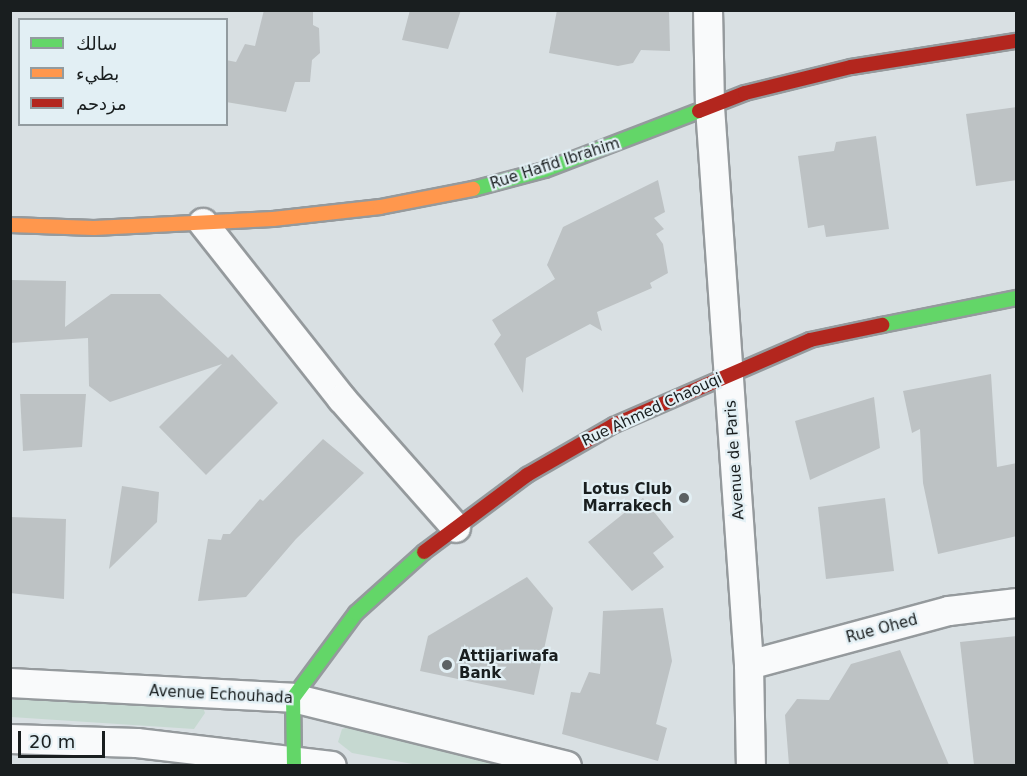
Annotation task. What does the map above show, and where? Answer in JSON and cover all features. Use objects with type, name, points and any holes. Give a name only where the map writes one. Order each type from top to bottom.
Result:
[{"type":"street","name":"Avenue de Paris","points":[[708,10],[710,106],[749,665],[751,765]]},
{"type":"street","name":"Rue Hafid Ibrahim","points":[[10,225],[94,228],[203,223],[369,208],[485,187],[590,154],[745,93],[851,67],[1017,41]]},
{"type":"street","points":[[203,223],[342,399],[456,528]]},
{"type":"street","name":"Rue Ahmed Chaouqi","points":[[293,698],[356,613],[414,560],[562,453],[614,424],[810,340],[1017,298]]},
{"type":"street","name":"Rue Ohed","points":[[749,665],[949,610],[1017,603]]},
{"type":"street","name":"Avenue Echouhada","points":[[10,683],[293,698],[567,765]]},
{"type":"street","points":[[293,698],[294,762]]},
{"type":"street","points":[[10,739],[137,743],[332,765]]},
{"type":"green space","points":[[10,693],[202,705],[205,713],[194,729],[11,717]]},
{"type":"green space","points":[[353,726],[536,765],[418,765],[352,753],[338,742],[342,729]]},
{"type":"building","points":[[264,10],[313,10],[313,25],[319,28],[320,53],[312,60],[310,82],[295,82],[286,112],[228,102],[228,60],[236,62],[245,44],[255,46]]},
{"type":"building","points":[[410,10],[461,10],[448,49],[402,40]]},
{"type":"building","points":[[557,10],[669,10],[670,51],[641,50],[633,63],[618,66],[549,53]]},
{"type":"building","points":[[1017,107],[1017,180],[976,186],[966,114]]},
{"type":"building","points":[[876,136],[889,229],[826,237],[824,225],[808,228],[798,156],[834,151],[836,142]]},
{"type":"building","points":[[658,180],[665,212],[654,218],[664,229],[656,234],[663,244],[668,273],[650,283],[652,288],[597,312],[602,331],[590,324],[526,358],[523,393],[494,344],[501,335],[492,320],[555,279],[547,265],[563,227]]},
{"type":"building","points":[[10,280],[66,281],[65,327],[111,294],[160,294],[228,358],[232,354],[278,403],[206,475],[159,427],[222,364],[110,402],[89,386],[88,338],[10,343]]},
{"type":"building","points":[[991,374],[997,467],[1017,463],[1017,536],[938,554],[923,483],[920,429],[912,433],[903,391]]},
{"type":"building","points":[[20,394],[86,394],[82,447],[23,451]]},
{"type":"building","points":[[874,397],[880,448],[810,480],[795,421]]},
{"type":"building","points":[[323,439],[364,473],[296,539],[246,597],[198,601],[208,539],[221,540],[223,534],[230,534],[260,499],[263,501]]},
{"type":"building","points":[[122,486],[159,492],[157,522],[109,569]]},
{"type":"building","points":[[643,498],[674,537],[653,553],[664,567],[632,591],[588,542]]},
{"type":"building","points":[[885,498],[894,571],[826,579],[818,507]]},
{"type":"building","points":[[10,517],[66,519],[64,599],[10,593]]},
{"type":"building","points":[[527,577],[553,608],[534,695],[420,671],[428,636]]},
{"type":"building","points":[[663,608],[672,661],[656,724],[667,728],[658,761],[562,734],[571,692],[580,693],[589,672],[600,674],[603,611]]},
{"type":"building","points":[[1017,636],[1017,765],[974,765],[960,642]]},
{"type":"building","points":[[900,650],[949,765],[789,765],[785,715],[797,699],[829,700],[851,664]]},
{"type":"traffic: fast","points":[[473,189],[545,170],[699,111]]},
{"type":"traffic: fast","points":[[882,325],[1016,298]]},
{"type":"traffic: fast","points":[[294,766],[293,698],[356,613],[424,552]]},
{"type":"traffic: slow","points":[[10,225],[94,228],[273,219],[380,207],[473,189]]},
{"type":"traffic: jam","points":[[699,111],[745,93],[851,67],[1016,41]]},
{"type":"traffic: jam","points":[[424,552],[527,475],[614,425],[810,340],[882,325]]},
{"type":"place","name":"Lotus Club Marrakech","points":[[684,498]]},
{"type":"place","name":"Attijariwafa Bank","points":[[447,665]]}]
